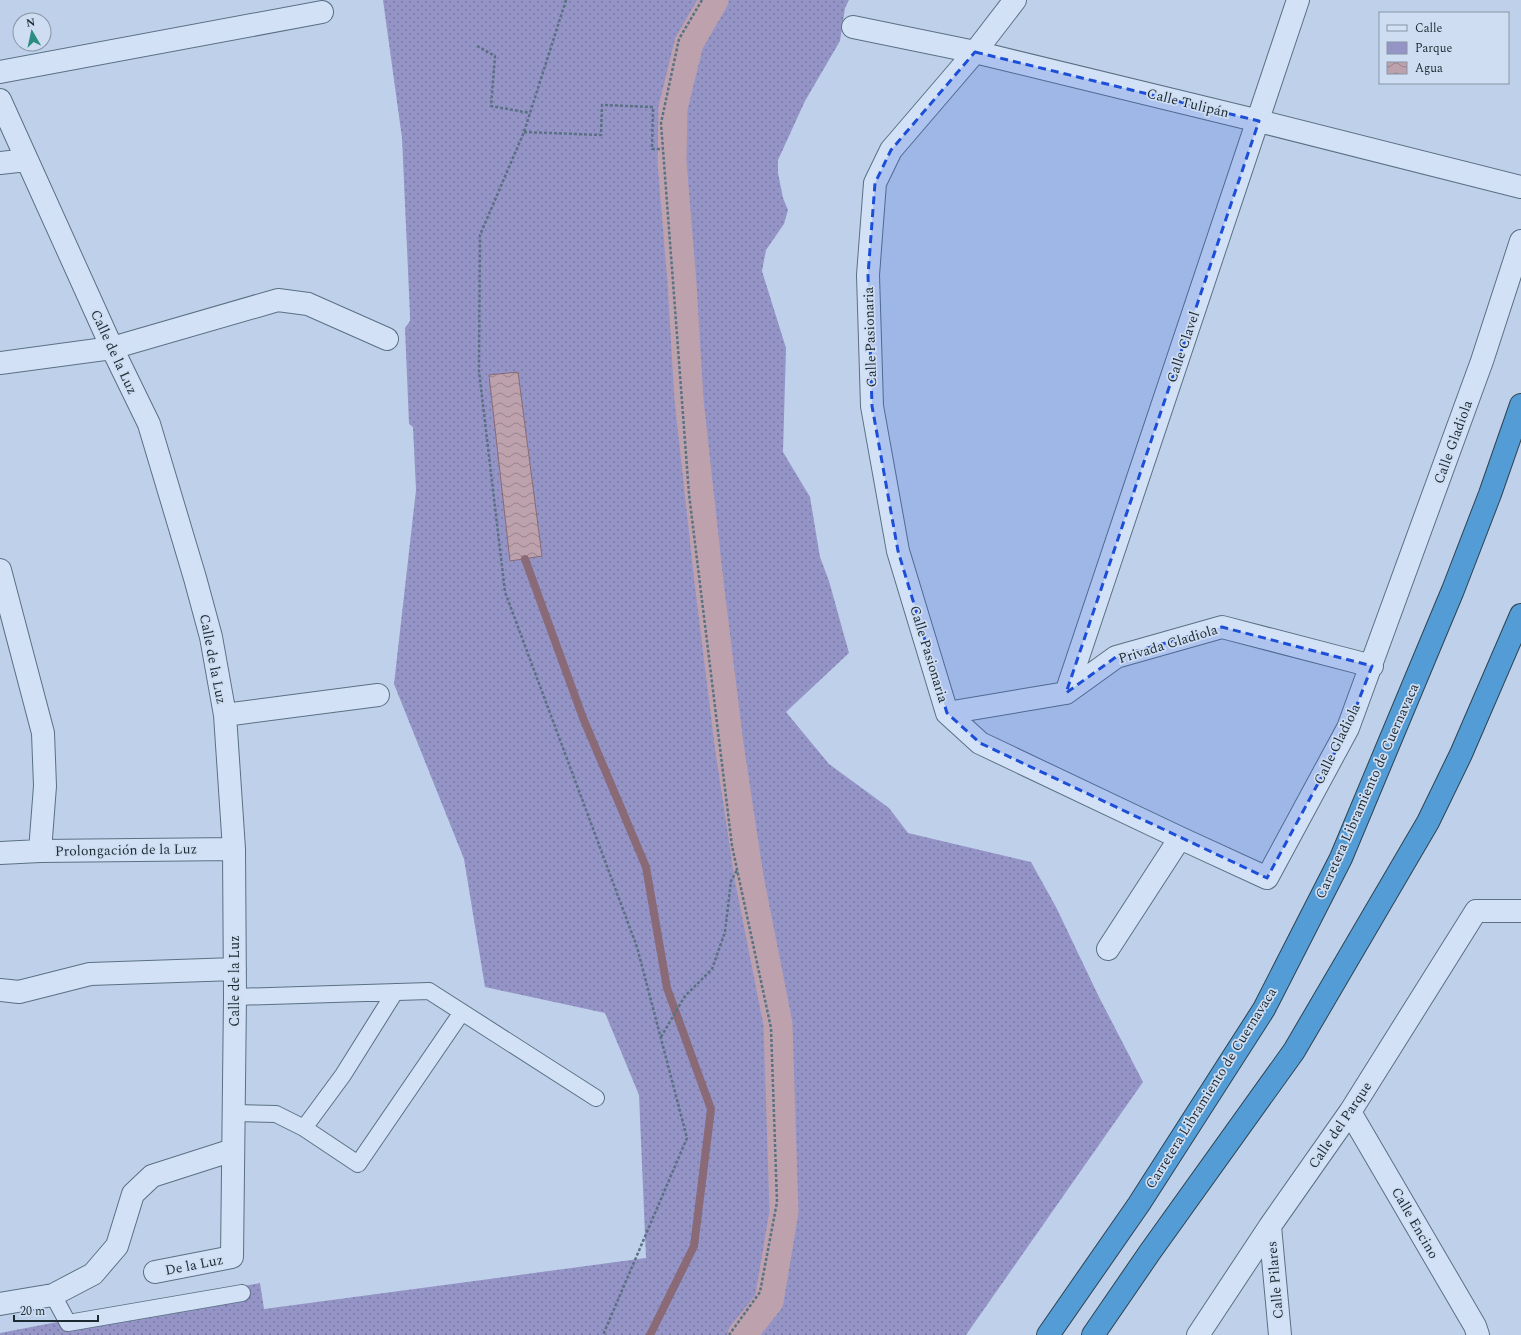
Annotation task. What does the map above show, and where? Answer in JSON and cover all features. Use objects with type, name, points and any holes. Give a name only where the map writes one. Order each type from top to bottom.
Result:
[{"type":"highway","name":"Carretera Libramiento de Cuernavaca","points":[[1048,1335],[1139,1204],[1264,1009],[1278,982],[1341,858],[1453,590],[1490,494],[1521,405]]},
{"type":"highway","points":[[1093,1335],[1150,1252],[1294,1051],[1428,822],[1461,754],[1521,615]]},
{"type":"street","name":"Calle Pasionaria","points":[[947,713],[896,543],[872,406],[868,275],[875,183],[891,150],[975,52],[1014,0]]},
{"type":"street","name":"Calle Clavel","points":[[1066,693],[1259,121],[1298,0]]},
{"type":"street","points":[[0,72],[322,12]]},
{"type":"street","name":"Calle Tulipán","points":[[853,27],[975,52],[1521,187]]},
{"type":"street","name":"Calle de la Luz","points":[[0,100],[112,348],[149,424],[211,637],[224,715],[234,849],[235,997],[232,1257]]},
{"type":"street","points":[[0,163],[27,160]]},
{"type":"street","name":"Calle Gladiola","points":[[947,713],[980,743],[1267,878],[1348,728],[1372,666],[1482,361],[1521,241]]},
{"type":"street","points":[[0,363],[112,348],[278,300],[308,304],[387,339]]},
{"type":"street","name":"Prolongación de la Luz","points":[[0,570],[43,733],[45,786],[40,851],[234,849]]},
{"type":"street","name":"Privada Gladiola","points":[[947,713],[1066,693],[1116,657],[1222,627],[1372,666]]},
{"type":"street","points":[[224,715],[378,695]]},
{"type":"street","points":[[1108,949],[1180,838]]},
{"type":"street","points":[[0,853],[40,851]]},
{"type":"street","name":"Calle del Parque","points":[[1198,1335],[1270,1226],[1350,1112],[1476,911],[1521,911]]},
{"type":"street","points":[[0,990],[19,992],[90,974],[235,969]]},
{"type":"street","name":"Calle Encino","points":[[1350,1112],[1475,1326],[1478,1335]]},
{"type":"street","points":[[0,1304],[53,1295],[92,1274],[117,1246],[133,1194],[152,1176],[233,1150]]},
{"type":"street","name":"Calle Pilares","points":[[1270,1226],[1280,1335]]},
{"type":"street","name":"De la Luz","points":[[155,1272],[232,1257]]},
{"type":"lane","points":[[235,997],[430,991],[596,1098]]},
{"type":"lane","points":[[304,1128],[343,1075],[395,992]]},
{"type":"lane","points":[[233,1113],[276,1114],[304,1128],[358,1164],[462,1012]]},
{"type":"lane","points":[[53,1295],[68,1323],[242,1293]]},
{"type":"path","points":[[566,0],[524,132],[480,235],[479,371],[505,592],[637,947],[687,1138],[603,1335]]},
{"type":"path","points":[[702,0],[679,38],[661,124],[662,149],[689,494],[732,846],[771,1028],[777,1202],[760,1292],[729,1335]]},
{"type":"path","points":[[476,46],[495,56],[491,106],[530,112]]},
{"type":"path","points":[[524,132],[601,135],[602,105],[653,107],[652,148],[662,149]]},
{"type":"path","points":[[660,1038],[683,999],[712,969],[725,932],[731,881],[738,869]]},
{"type":"highlighted area","points":[[975,52],[1259,121],[1066,693],[1116,657],[1222,627],[1372,666],[1348,728],[1267,878],[980,743],[947,713],[898,551],[872,406],[868,275],[875,183],[891,150]]},
{"type":"green space","points":[[383,0],[849,0],[845,8],[840,41],[805,101],[778,160],[778,173],[783,198],[788,210],[784,224],[766,250],[762,271],[786,348],[783,452],[810,497],[820,557],[829,581],[849,653],[786,712],[829,764],[889,808],[908,833],[1031,862],[1056,907],[1099,997],[1143,1082],[966,1335],[0,1335],[0,1333],[260,1283],[264,1309],[646,1258],[639,1095],[605,1013],[485,987],[464,859],[394,684],[416,490],[413,427],[409,424],[405,328],[410,321],[410,315],[402,138]]},
{"type":"water","points":[[518,372],[542,556],[510,561],[489,375]]},
{"type":"waterway","points":[[714,0],[689,43],[673,108],[672,162],[682,283],[689,400],[709,582],[729,744],[749,877],[778,1024],[784,1212],[769,1301],[742,1335]]},
{"type":"waterway","points":[[525,559],[583,718],[646,867],[667,988],[711,1109],[694,1246],[650,1335]]}]
